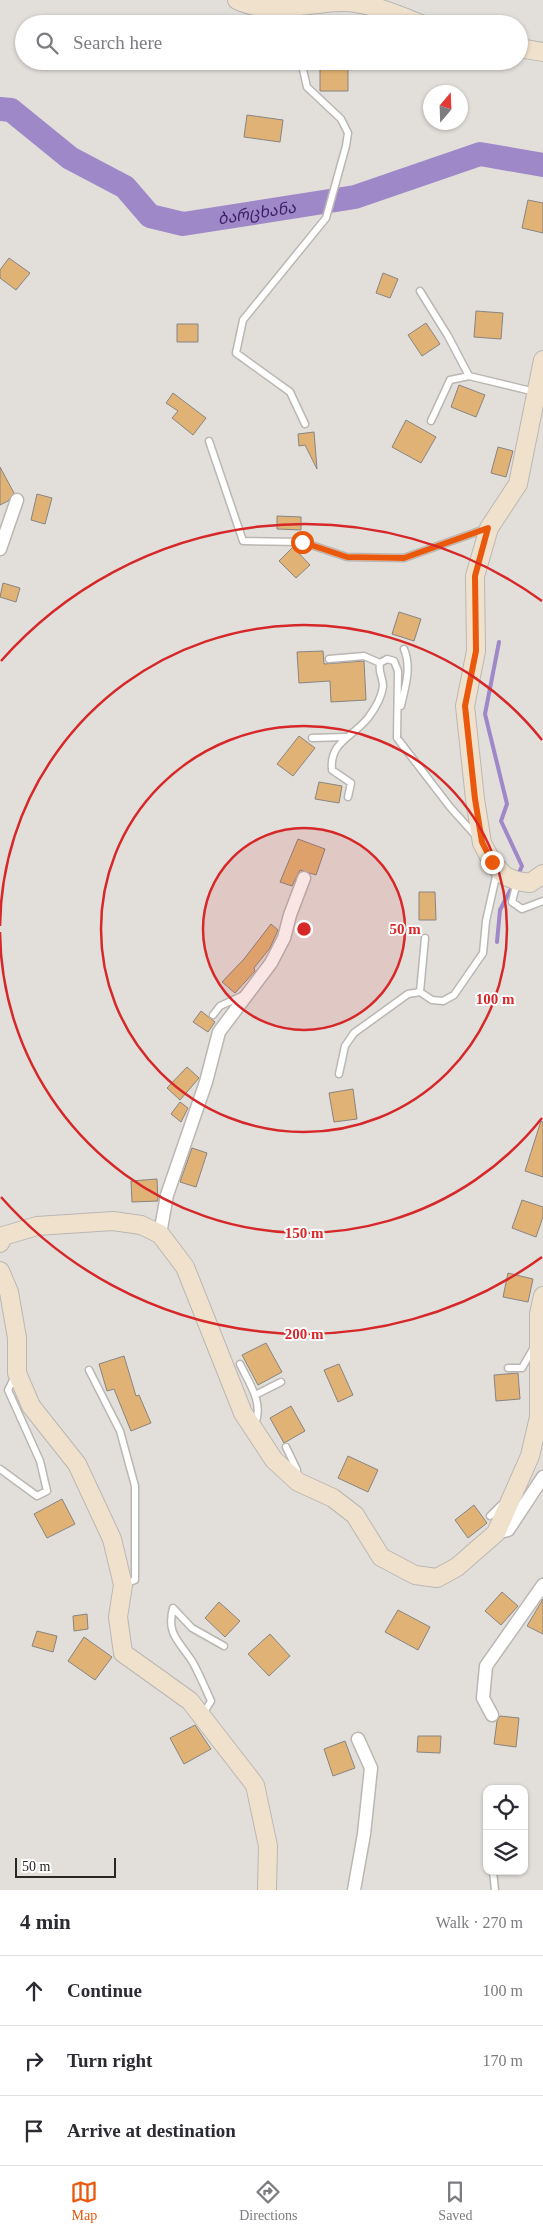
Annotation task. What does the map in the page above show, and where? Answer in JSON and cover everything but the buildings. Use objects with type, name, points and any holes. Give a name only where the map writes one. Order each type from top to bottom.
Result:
[{"type":"street","points":[[238,0],[245,4],[285,15]]},
{"type":"street","points":[[293,15],[341,2],[383,9],[398,15]]},
{"type":"street","points":[[528,50],[543,52]]},
{"type":"street","points":[[543,360],[518,484],[488,528],[475,576],[476,651],[465,706],[475,799],[482,842],[505,876],[517,881],[530,883],[543,874]]},
{"type":"street","points":[[0,549],[17,500]]},
{"type":"street","points":[[160,1234],[167,1195],[206,1082],[219,1032],[271,963],[284,938],[290,914],[304,878]]},
{"type":"street","points":[[0,1243],[3,1236],[37,1226],[113,1221],[141,1226],[160,1234],[185,1267],[243,1413],[274,1460],[298,1482],[332,1498],[355,1515],[381,1557],[415,1575],[437,1578],[457,1567],[493,1525],[514,1492],[530,1456],[539,1417],[539,1314],[543,1296]]},
{"type":"street","points":[[0,1271],[17,1338],[17,1373],[31,1406],[77,1464],[112,1540],[123,1585],[118,1618],[123,1653],[190,1700],[256,1785],[268,1846],[267,1890]]},
{"type":"street","points":[[493,1525],[508,1530],[543,1477]]},
{"type":"street","points":[[492,1714],[483,1698],[486,1666],[543,1585]]},
{"type":"street","points":[[354,1890],[364,1834],[371,1768],[358,1739]]},
{"type":"lane","points":[[303,70],[307,87],[341,119],[348,133],[326,218],[243,320],[236,353],[290,392],[305,424]]},
{"type":"lane","points":[[420,290],[470,376]]},
{"type":"lane","points":[[431,421],[450,380],[470,376],[537,392]]},
{"type":"lane","points":[[209,441],[242,541],[302,542],[347,557],[404,558],[488,528]]},
{"type":"lane","points":[[398,717],[408,678],[408,658],[404,649]]},
{"type":"lane","points":[[329,659],[364,656],[380,663]]},
{"type":"lane","points":[[348,797],[351,782],[332,770],[331,760],[335,749],[344,737],[355,731],[368,718],[380,698],[383,685],[378,671],[380,663],[387,659],[394,661],[398,671],[397,738],[450,807],[482,842]]},
{"type":"lane","points":[[312,738],[344,737]]},
{"type":"lane","points":[[339,1074],[345,1046],[354,1033],[408,994],[420,992],[432,1000],[443,1000],[454,995],[483,953],[486,921],[498,868]]},
{"type":"lane","points":[[517,881],[512,902],[522,909],[543,902]]},
{"type":"lane","points":[[420,992],[425,938]]},
{"type":"lane","points":[[213,1016],[220,1006],[248,993]]},
{"type":"lane","points":[[508,1368],[522,1368],[530,1356],[539,1335]]},
{"type":"lane","points":[[240,1364],[256,1395],[258,1408],[253,1428]]},
{"type":"lane","points":[[90,1370],[120,1431],[135,1486],[134,1580],[123,1585]]},
{"type":"lane","points":[[0,1469],[37,1496],[47,1491],[40,1461],[8,1390],[17,1373]]},
{"type":"lane","points":[[256,1395],[281,1382]]},
{"type":"lane","points":[[286,1447],[297,1470],[298,1482]]},
{"type":"lane","points":[[203,1715],[211,1701],[192,1661],[174,1638],[170,1618],[173,1608],[192,1628],[224,1646]]},
{"type":"lane","points":[[493,1875],[495,1890]]},
{"type":"waterway","name":"ბარცხანა","points":[[0,109],[11,110],[70,158],[125,187],[150,216],[183,224],[355,197],[480,154],[543,165]]},
{"type":"waterway","points":[[499,642],[485,714],[507,804],[501,821],[522,866],[517,877]]},
{"type":"waterway","points":[[497,942],[500,910],[513,885]]},
{"type":"route","points":[[302,542],[347,557],[404,558],[488,528],[475,576],[476,651],[465,706],[475,799],[482,842],[492,862]]}]
